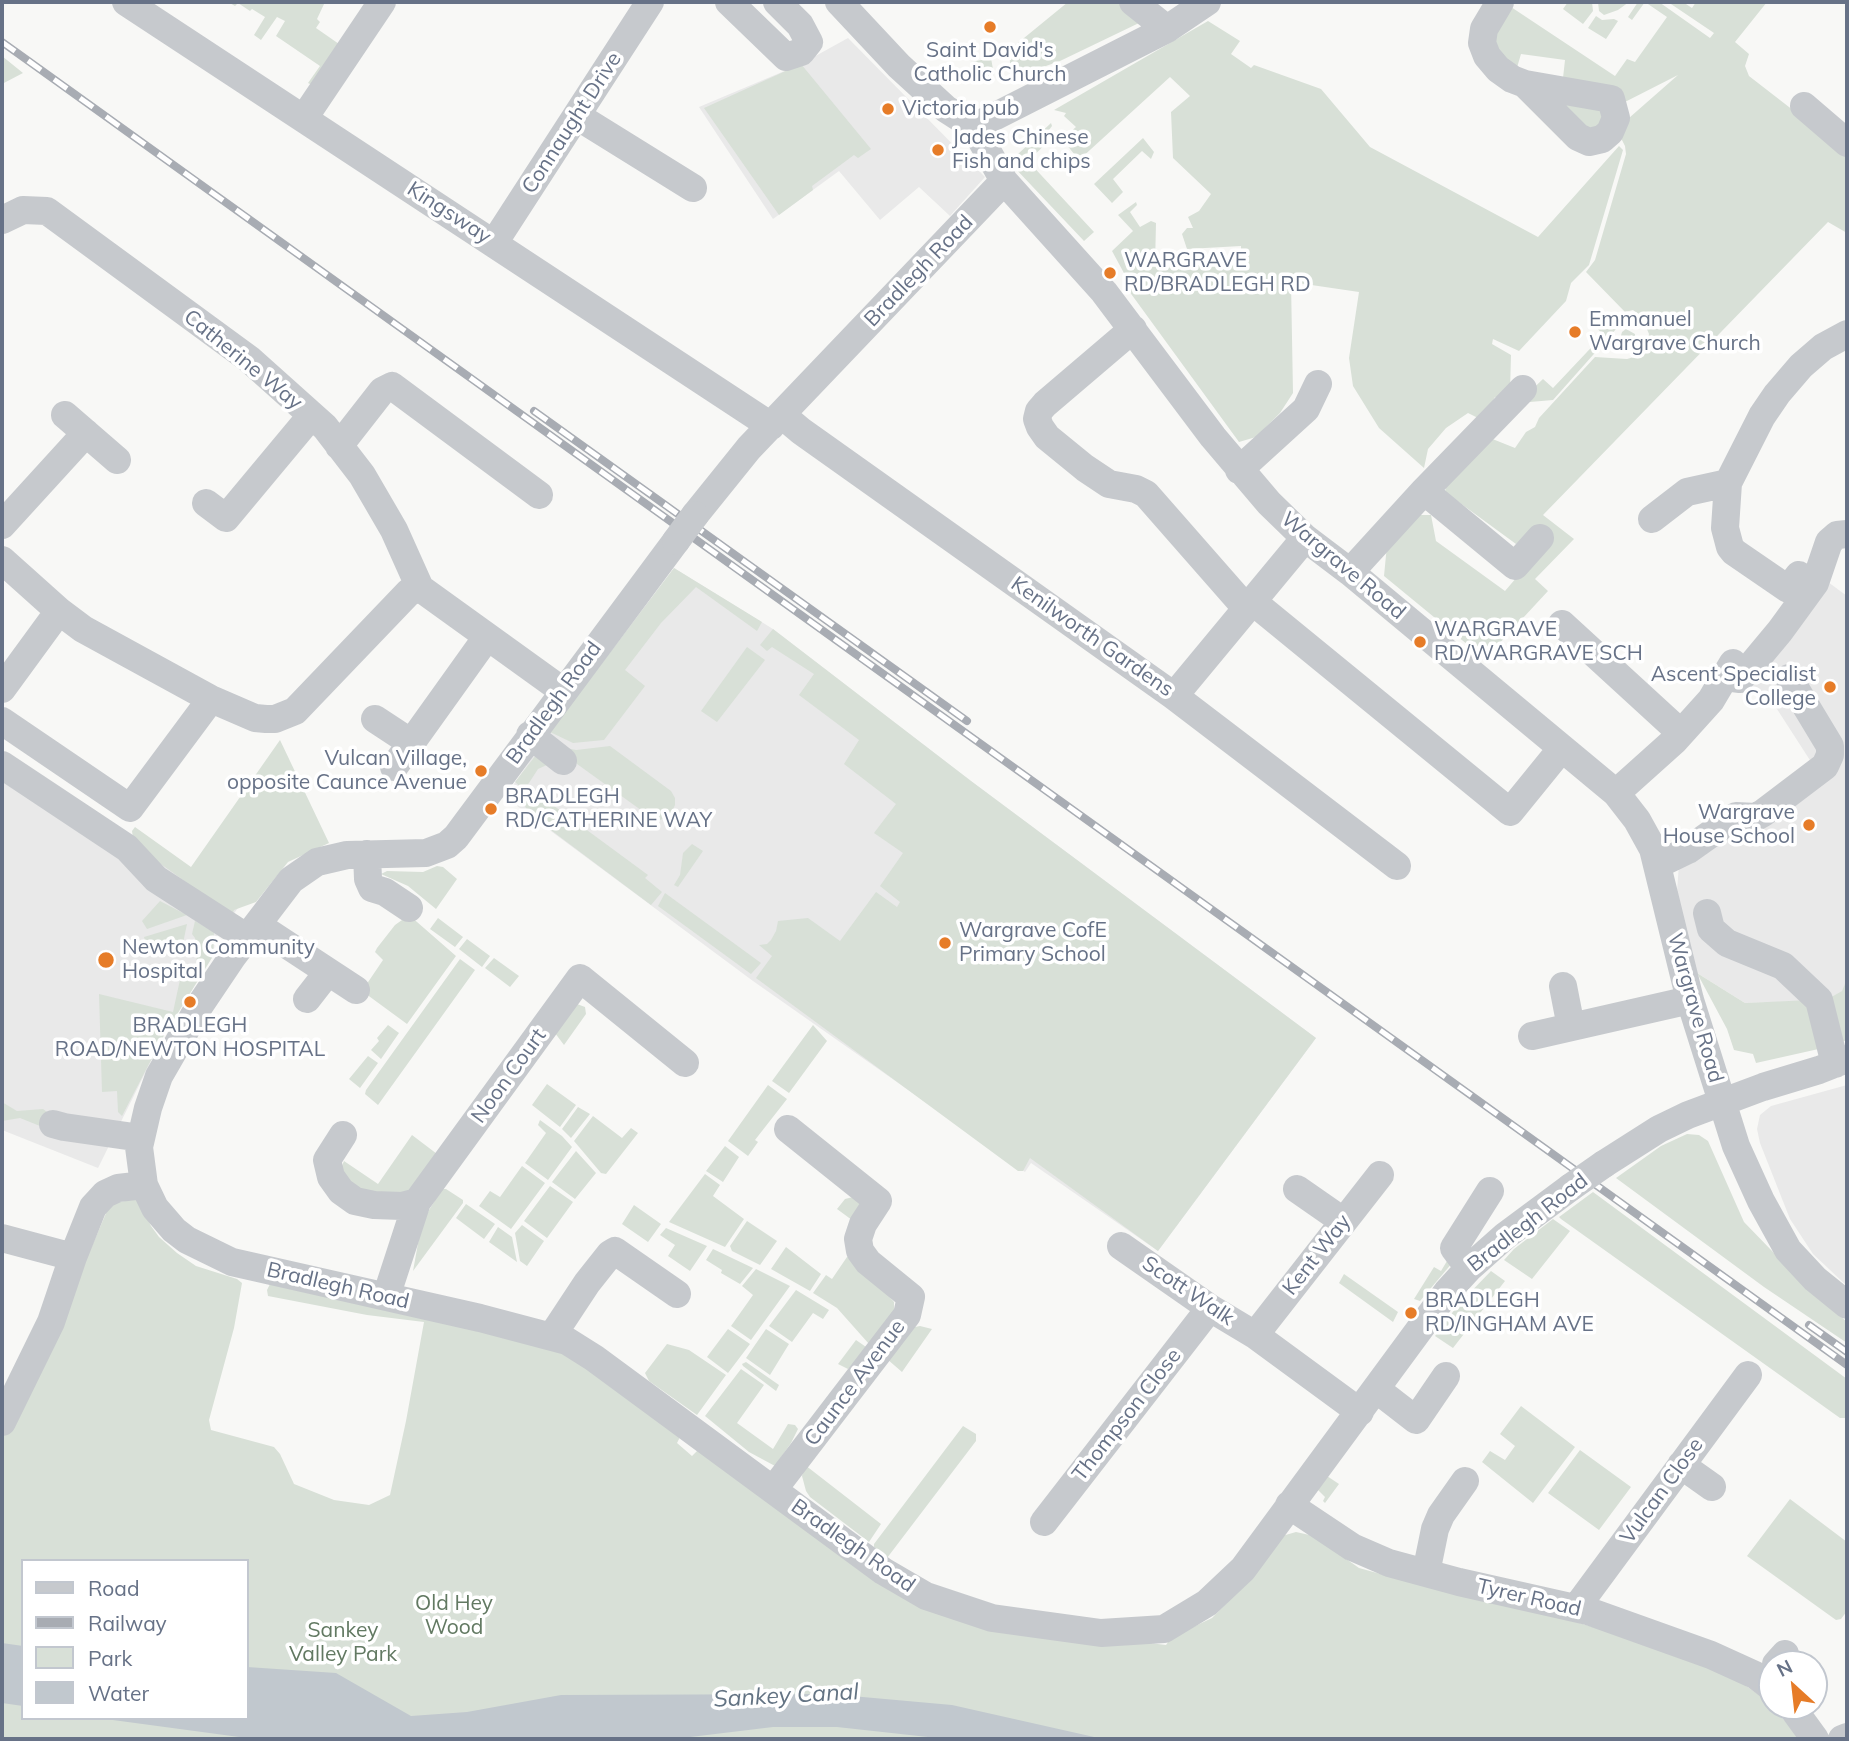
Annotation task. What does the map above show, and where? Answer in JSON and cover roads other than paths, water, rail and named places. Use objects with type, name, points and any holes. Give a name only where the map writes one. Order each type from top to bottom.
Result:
[{"type":"street","name":"Kingsway","points":[[126,2],[494,243],[776,420]]},
{"type":"street","points":[[304,118],[382,2]]},
{"type":"street","name":"Connaught Drive","points":[[494,243],[650,2]]},
{"type":"street","points":[[736,4],[786,57],[801,52],[809,42],[800,25],[777,2]]},
{"type":"street","name":"Wargrave Road","points":[[839,2],[900,66],[946,109],[974,127],[1004,181],[1104,292],[1239,470],[1305,538],[1350,572],[1616,793],[1653,849],[1690,1000],[1721,1102],[1746,1168],[1788,1250],[1815,1279],[1847,1305]]},
{"type":"street","points":[[1133,2],[1167,29]]},
{"type":"street","points":[[974,127],[1167,29],[1207,2]]},
{"type":"street","points":[[1490,5],[1482,43],[1487,56],[1505,74],[1525,84]]},
{"type":"street","points":[[1804,106],[1847,143]]},
{"type":"street","points":[[577,116],[693,188]]},
{"type":"street","name":"Bradlegh Road","points":[[1004,181],[729,470],[530,735],[465,827],[447,845],[414,855],[367,854],[328,858],[301,871],[291,880],[200,1005],[159,1076],[148,1108],[139,1147],[144,1185],[155,1208],[174,1230],[208,1252],[232,1262],[567,1341],[594,1358],[883,1571],[926,1596],[992,1618],[1101,1633],[1164,1629],[1207,1603],[1243,1569],[1447,1292],[1505,1236],[1604,1164],[1659,1129],[1721,1102],[1841,1062]]},
{"type":"street","name":"Catherine Way","points":[[2,220],[23,210],[47,211],[249,359],[325,427],[362,475],[394,530],[420,588],[563,691]]},
{"type":"street","points":[[1133,329],[1039,411],[1037,419],[1047,437],[1110,484],[1136,488],[1146,494],[1249,605],[1510,811],[1562,748]]},
{"type":"street","points":[[1756,637],[1793,582],[1734,552],[1730,547],[1726,528],[1728,482],[1762,416],[1777,394],[1801,366],[1824,347],[1847,334]]},
{"type":"street","points":[[1239,470],[1306,409],[1322,376]]},
{"type":"street","points":[[339,446],[382,391],[393,386],[539,495]]},
{"type":"street","points":[[1350,572],[1523,389]]},
{"type":"street","points":[[206,503],[226,518],[311,416]]},
{"type":"street","name":"Kenilworth Gardens","points":[[776,420],[801,431],[1174,696],[1397,866]]},
{"type":"street","points":[[2,524],[75,424],[117,460]]},
{"type":"street","points":[[1652,519],[1687,492],[1728,482]]},
{"type":"street","points":[[1424,491],[1515,566],[1539,538]]},
{"type":"street","points":[[1616,793],[1681,733],[1711,700],[1729,670],[1740,679],[1815,583],[1829,542],[1837,536],[1847,534]]},
{"type":"street","points":[[1174,696],[1305,538]]},
{"type":"street","points":[[2,560],[58,611],[83,629],[211,699],[255,718],[275,719],[295,711],[409,592],[420,588]]},
{"type":"street","points":[[2,689],[58,611]]},
{"type":"street","points":[[1562,624],[1681,733]]},
{"type":"street","points":[[394,767],[487,637]]},
{"type":"street","points":[[1657,865],[1688,850],[1736,816],[1756,817],[1763,813],[1825,766],[1830,755],[1830,746],[1789,678]]},
{"type":"street","points":[[2,721],[130,808],[211,699]]},
{"type":"street","points":[[375,719],[410,742]]},
{"type":"street","points":[[530,735],[563,761]]},
{"type":"street","points":[[2,765],[127,848],[156,879],[328,972],[356,990]]},
{"type":"street","points":[[367,854],[368,879],[372,888],[384,892],[409,908]]},
{"type":"street","points":[[1707,913],[1711,929],[1727,943],[1783,966],[1819,1000],[1841,1062]]},
{"type":"street","points":[[307,999],[328,972]]},
{"type":"street","name":"Noon Court","points":[[386,1297],[417,1202],[580,978],[685,1063]]},
{"type":"street","points":[[1563,986],[1571,1027]]},
{"type":"street","points":[[1531,1036],[1690,1000]]},
{"type":"street","points":[[53,1124],[64,1128],[141,1138]]},
{"type":"street","name":"Caunce Avenue","points":[[773,1490],[907,1315],[911,1297],[868,1262],[860,1251],[858,1238],[863,1224],[878,1201],[788,1129]]},
{"type":"street","points":[[343,1135],[327,1160],[331,1177],[341,1191],[355,1201],[374,1205],[402,1206],[417,1202]]},
{"type":"street","name":"Kent Way","points":[[1255,1335],[1380,1175]]},
{"type":"street","points":[[2,1422],[51,1322],[72,1257],[93,1207],[105,1194],[118,1188],[144,1185]]},
{"type":"street","points":[[1297,1189],[1343,1221]]},
{"type":"street","points":[[1469,1268],[1454,1248],[1490,1191]]},
{"type":"street","points":[[2,1238],[72,1257]]},
{"type":"street","name":"Scott Walk","points":[[1121,1247],[1210,1308],[1255,1335],[1360,1412]]},
{"type":"street","points":[[552,1336],[587,1283],[615,1251],[677,1294]]},
{"type":"street","name":"Thompson Close","points":[[1044,1522],[1210,1308]]},
{"type":"street","points":[[2,1374],[31,1366]]},
{"type":"street","name":"Vulcan Close","points":[[1576,1608],[1748,1374]]},
{"type":"street","points":[[1376,1389],[1416,1420],[1446,1376]]},
{"type":"street","points":[[1681,1465],[1712,1487]]},
{"type":"street","points":[[1426,1573],[1435,1529],[1441,1515],[1465,1481]]},
{"type":"street","name":"Tyrer Road","points":[[1289,1505],[1353,1547],[1389,1563],[1576,1608],[1711,1655],[1758,1667]]},
{"type":"street","points":[[1801,1720],[1815,1739]]},
{"type":"street","points":[[1842,1739],[1847,1737]]},
{"type":"water","points":[[2,1643],[21,1646],[21,1706],[2,1703]]},
{"type":"water","name":"Sankey Canal","points":[[248,1667],[336,1673],[411,1716],[467,1712],[561,1695],[829,1694],[952,1705],[1103,1739],[946,1739],[837,1727],[773,1727],[674,1739],[254,1739],[113,1720],[248,1720]]},
{"type":"railway","points":[[2,42],[1847,1365]]},
{"type":"railway","points":[[534,411],[967,721]]},
{"type":"railway","points":[[1809,1325],[1847,1352]]},
{"type":"place","name":"Saint David's Catholic Church","points":[[990,27]]},
{"type":"place","name":"Victoria pub","points":[[888,109]]},
{"type":"place","name":"Jades Chinese Fish and chips","points":[[938,150]]},
{"type":"place","name":"WARGRAVE RD/BRADLEGH RD","points":[[1110,273]]},
{"type":"place","name":"Emmanuel Wargrave Church","points":[[1575,332]]},
{"type":"place","name":"WARGRAVE RD/WARGRAVE SCH","points":[[1420,642]]},
{"type":"place","name":"Ascent Specialist College","points":[[1830,687]]},
{"type":"place","name":"Vulcan Village, opposite Caunce Avenue","points":[[481,771]]},
{"type":"place","name":"BRADLEGH RD/CATHERINE WAY","points":[[491,809]]},
{"type":"place","name":"Wargrave House School","points":[[1809,825]]},
{"type":"place","name":"Wargrave CofE Primary School","points":[[945,943]]},
{"type":"place","name":"Newton Community Hospital","points":[[106,960]]},
{"type":"place","name":"BRADLEGH ROAD/NEWTON HOSPITAL","points":[[190,1002]]},
{"type":"place","name":"BRADLEGH RD/INGHAM AVE","points":[[1411,1313]]},
{"type":"park label","name":"Old Hey Wood","points":[[454,1616]]},
{"type":"park label","name":"Sankey Valley Park","points":[[343,1643]]}]
